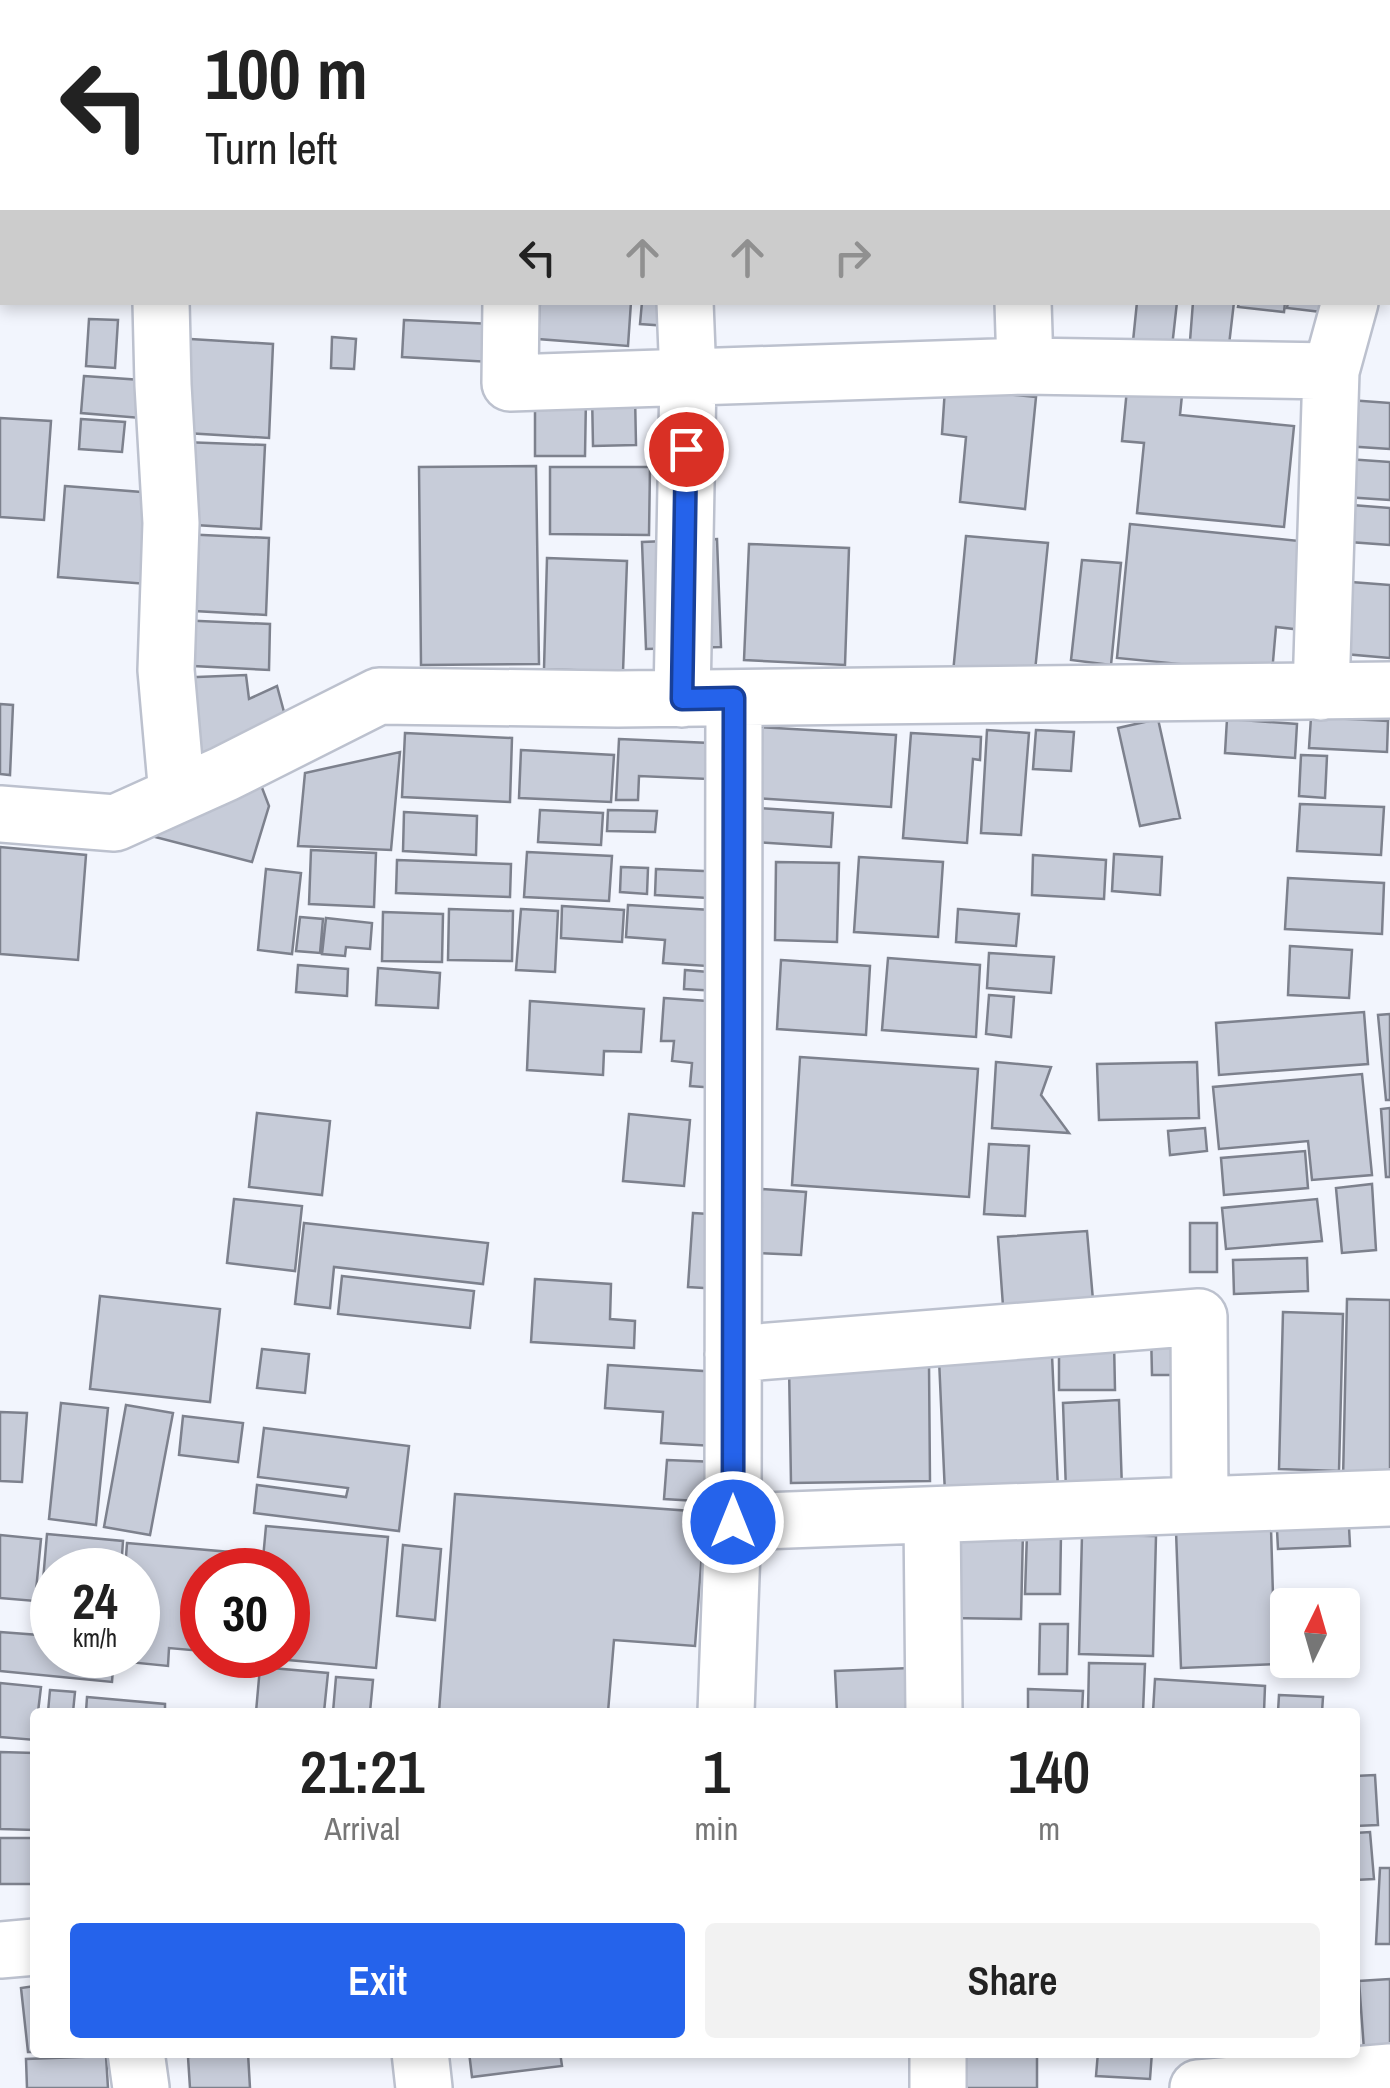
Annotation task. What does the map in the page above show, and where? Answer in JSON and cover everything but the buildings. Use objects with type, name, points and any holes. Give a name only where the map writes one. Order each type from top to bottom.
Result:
[{"type":"street","points":[[162,305],[162,384],[171,523],[166,670],[177,795]]},
{"type":"street","points":[[511,305],[510,384],[1025,366],[1331,371]]},
{"type":"street","points":[[686,305],[708,698],[733,1354],[733,1522],[726,1708]]},
{"type":"street","points":[[1023,305],[1025,366]]},
{"type":"street","points":[[1320,692],[1331,371],[1349,305]]},
{"type":"street","points":[[0,814],[115,822],[379,696],[708,698],[1390,690]]},
{"type":"street","points":[[733,1354],[1199,1317],[1200,1504]]},
{"type":"street","points":[[733,1522],[1390,1498]]},
{"type":"street","points":[[932,1514],[934,1708]]},
{"type":"street","points":[[0,1950],[30,1947]]},
{"type":"street","points":[[137,2058],[141,2088]]},
{"type":"street","points":[[421,2058],[424,2088]]},
{"type":"street","points":[[938,2058],[938,2088]]},
{"type":"street","points":[[1198,2088],[1390,2072]]},
{"type":"route","points":[[686,449],[682,699],[734,698],[733,1522]]}]
